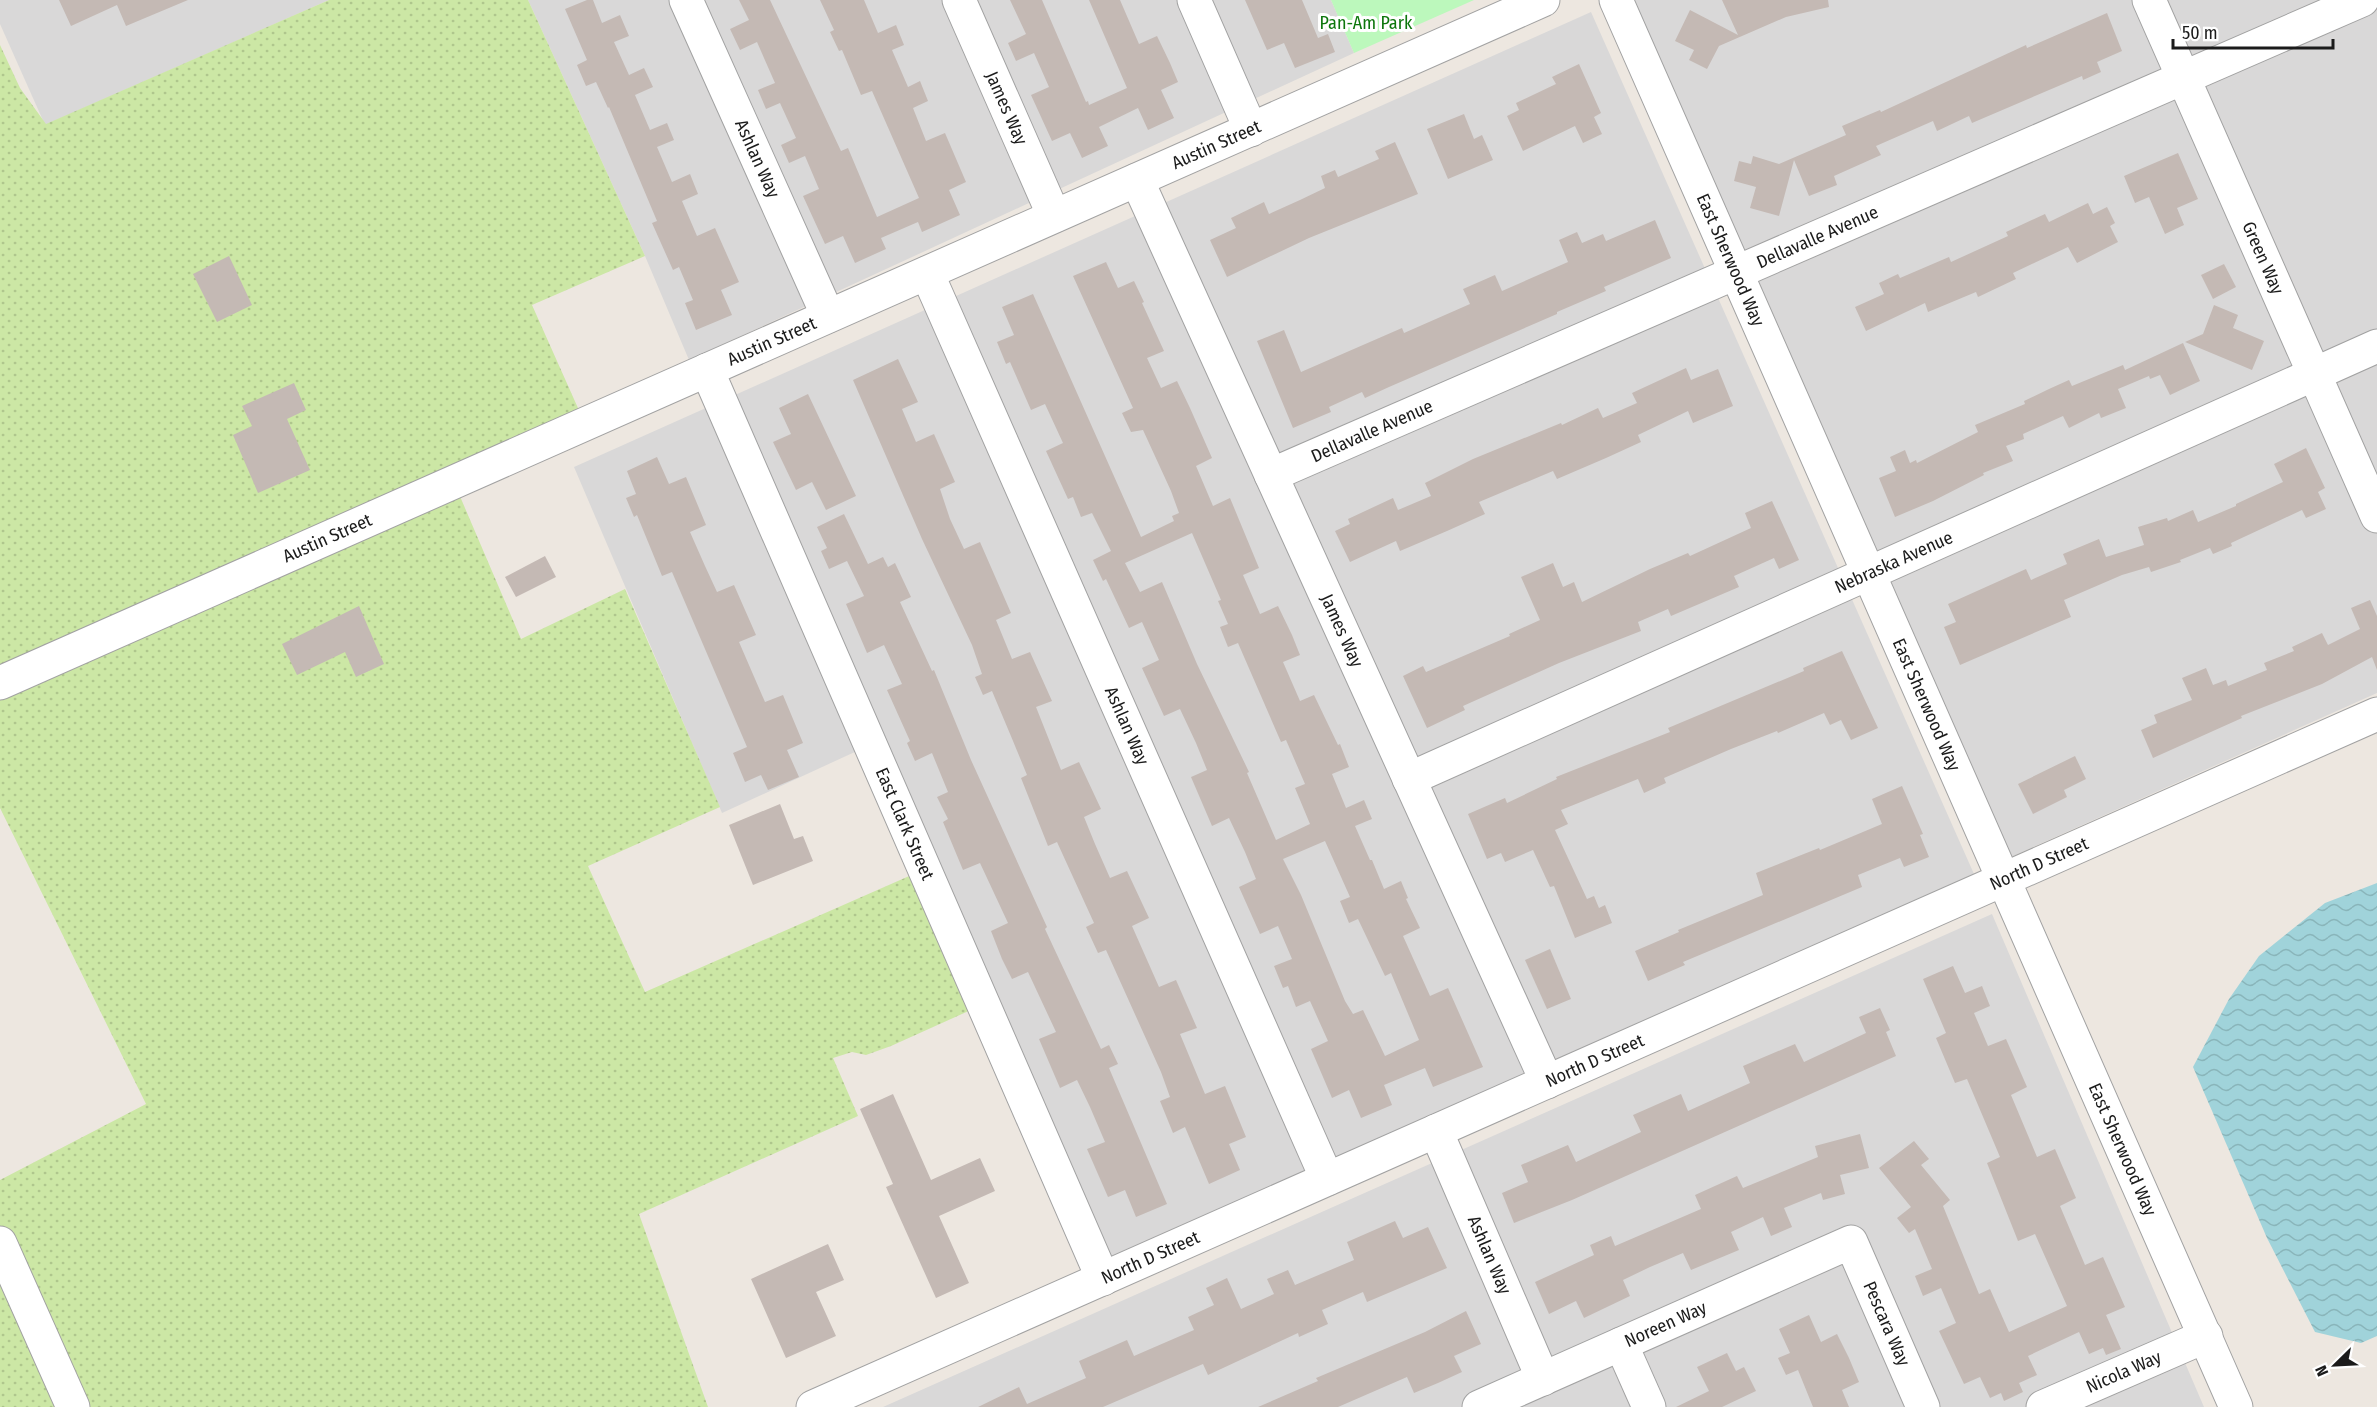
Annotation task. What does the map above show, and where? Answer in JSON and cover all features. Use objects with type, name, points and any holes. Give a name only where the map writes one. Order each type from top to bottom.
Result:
[{"type":"street","name":"Ashlan Way","points":[[686,0],[828,316]]},
{"type":"street","name":"James Way","points":[[959,0],[1054,216]]},
{"type":"street","points":[[1194,0],[1251,129]]},
{"type":"street","name":"Austin Street","points":[[0,683],[1543,0]]},
{"type":"street","name":"East Sherwood Way","points":[[1616,0],[2236,1407]]},
{"type":"street","name":"Green Way","points":[[2149,0],[2377,516]]},
{"type":"street","name":"Dellavalle Avenue","points":[[1271,475],[2362,0]]},
{"type":"street","name":"James Way","points":[[1137,180],[1547,1082]]},
{"type":"street","name":"Ashlan Way","points":[[927,273],[1327,1179]]},
{"type":"street","name":"Nebraska Avenue","points":[[1409,779],[2377,345]]},
{"type":"street","name":"East Clark Street","points":[[707,370],[1103,1278]]},
{"type":"street","name":"North D Street","points":[[813,1407],[2377,714]]},
{"type":"street","name":"Ashlan Way","points":[[1436,1131],[1543,1378]]},
{"type":"street","name":"Noreen Way","points":[[1479,1407],[1851,1242]]},
{"type":"street","name":"Pescara Way","points":[[1851,1242],[1923,1407]]},
{"type":"street","points":[[0,1243],[73,1407]]},
{"type":"street","name":"Nicola Way","points":[[2043,1407],[2206,1336]]},
{"type":"street","points":[[1621,1344],[1649,1407]]},
{"type":"shaded area","points":[[0,0],[329,0],[45,125],[0,24]]},
{"type":"shaded area","points":[[528,0],[1331,0],[1354,53],[689,360],[645,256]]},
{"type":"shaded area","points":[[1633,0],[2377,0],[2377,693],[2011,857]]},
{"type":"shaded area","points":[[1591,12],[1974,874],[1081,1270],[857,751],[722,813],[574,467]]},
{"type":"shaded area","points":[[1992,914],[2204,1407],[883,1407]]},
{"type":"green space","points":[[329,0],[528,0],[645,256],[532,305],[590,435],[459,494],[521,639],[625,589],[720,807],[588,866],[645,992],[932,866],[993,1000],[891,1046],[866,1055],[852,1052],[833,1058],[858,1116],[639,1214],[708,1407],[0,1407],[0,1180],[146,1104],[0,808],[0,45],[20,88],[46,124]]},
{"type":"green space","name":"Pan-Am Park","points":[[1331,0],[1474,0],[1354,53]]},
{"type":"water","points":[[2377,883],[2377,1336],[2361,1343],[2315,1332],[2267,1238],[2193,1067],[2229,999],[2259,956],[2325,903]]},
{"type":"building","points":[[59,0],[188,0],[126,26],[117,5],[71,26]]},
{"type":"building","points":[[587,0],[593,0],[602,23],[620,15],[629,36],[614,42],[629,75],[644,68],[653,87],[635,95],[650,130],[667,123],[674,140],[657,147],[672,182],[690,174],[698,194],[682,201],[697,236],[715,228],[739,282],[721,290],[732,315],[696,330],[685,303],[693,300],[679,267],[673,270],[652,223],[657,221],[609,107],[596,82],[586,86],[577,65],[587,60],[565,9]]},
{"type":"building","points":[[739,0],[770,0],[841,151],[848,148],[877,217],[919,198],[872,91],[861,95],[842,50],[839,51],[830,32],[834,30],[820,0],[864,0],[878,33],[896,25],[904,45],[892,50],[908,87],[920,81],[928,101],[913,108],[926,141],[945,133],[966,182],[949,190],[960,215],[922,232],[918,222],[881,238],[886,249],[855,263],[843,236],[825,244],[803,196],[819,189],[805,156],[789,163],[781,145],[796,138],[780,103],[766,109],[758,90],[775,83],[757,42],[740,50],[730,29],[749,20]]},
{"type":"building","points":[[1010,0],[1042,0],[1089,105],[1127,88],[1089,0],[1120,0],[1139,44],[1157,36],[1170,63],[1178,82],[1161,90],[1174,118],[1148,130],[1138,108],[1099,127],[1108,146],[1082,158],[1070,133],[1052,141],[1031,95],[1049,87],[1034,53],[1016,61],[1008,43],[1026,34]]},
{"type":"building","points":[[1245,0],[1302,0],[1318,38],[1328,34],[1335,52],[1295,68],[1284,43],[1267,50]]},
{"type":"building","points":[[1722,0],[1828,0],[1829,7],[1786,17],[1719,46],[1707,69],[1689,60],[1694,50],[1675,41],[1690,10],[1738,35]]},
{"type":"building","points":[[2107,13],[2122,51],[2097,62],[2101,72],[2083,80],[2082,76],[1972,123],[1969,116],[1937,131],[1933,121],[1876,146],[1881,155],[1834,176],[1837,185],[1809,196],[1794,160],[1779,216],[1750,208],[1756,187],[1734,181],[1739,161],[1751,164],[1753,156],[1779,164],[1846,135],[1842,126],[1880,110],[1881,112],[2026,45],[2027,48]]},
{"type":"building","points":[[1579,64],[1601,113],[1594,117],[1602,134],[1583,143],[1575,126],[1523,151],[1507,116],[1519,110],[1516,103],[1556,84],[1552,77]]},
{"type":"building","points":[[1464,114],[1474,139],[1482,135],[1493,160],[1448,179],[1427,129]]},
{"type":"building","points":[[1395,142],[1418,194],[1309,238],[1227,277],[1210,240],[1236,228],[1231,218],[1264,202],[1269,214],[1300,200],[1325,188],[1321,176],[1335,170],[1338,177],[1379,159],[1375,151]]},
{"type":"building","points":[[2178,153],[2198,199],[2177,208],[2184,225],[2165,234],[2149,197],[2135,203],[2124,176]]},
{"type":"building","points":[[2088,203],[2093,214],[2107,207],[2115,223],[2110,226],[2118,242],[2077,263],[2068,247],[2013,273],[2016,279],[1978,297],[1976,292],[1928,312],[1925,303],[1866,331],[1855,307],[1884,294],[1879,283],[1898,274],[1900,278],[1949,257],[1951,262],[2008,236],[2006,232],[2045,214],[2049,222]]},
{"type":"building","points":[[1655,220],[1671,258],[1604,287],[1606,291],[1557,312],[1557,314],[1365,398],[1362,392],[1329,407],[1331,412],[1293,428],[1257,341],[1284,330],[1301,372],[1402,328],[1404,333],[1470,304],[1463,289],[1495,275],[1502,291],[1568,262],[1559,240],[1577,232],[1582,243],[1603,234],[1606,241]]},
{"type":"building","points":[[229,256],[252,305],[217,322],[193,274]]},
{"type":"building","points":[[1106,262],[1118,288],[1134,281],[1164,351],[1147,358],[1161,388],[1177,381],[1212,458],[1196,466],[1213,506],[1230,498],[1259,568],[1243,575],[1260,614],[1278,606],[1300,655],[1283,662],[1300,701],[1314,695],[1338,745],[1340,744],[1349,767],[1332,774],[1346,808],[1364,800],[1372,819],[1355,826],[1384,889],[1401,881],[1408,898],[1406,899],[1420,928],[1403,936],[1430,996],[1448,988],[1483,1067],[1433,1087],[1425,1068],[1384,1085],[1392,1105],[1361,1118],[1349,1090],[1332,1098],[1311,1049],[1328,1041],[1310,1001],[1296,1007],[1288,986],[1283,988],[1274,966],[1292,959],[1278,926],[1260,934],[1239,887],[1256,879],[1245,852],[1229,818],[1212,826],[1191,777],[1207,770],[1196,743],[1180,709],[1164,716],[1142,668],[1159,660],[1142,622],[1129,628],[1106,579],[1103,581],[1093,560],[1111,551],[1092,513],[1081,517],[1073,497],[1068,499],[1046,451],[1063,443],[1045,404],[1031,410],[1010,362],[1006,364],[997,342],[1014,335],[1002,307],[1033,294],[1141,537],[1174,521],[1172,516],[1179,513],[1171,491],[1143,430],[1131,432],[1122,413],[1133,408],[1073,276]],"holes":[[[1192,533],[1221,600],[1218,601],[1228,624],[1220,627],[1228,647],[1238,643],[1281,742],[1286,740],[1305,784],[1295,788],[1310,824],[1276,840],[1247,773],[1249,772],[1197,664],[1162,582],[1140,592],[1125,563]],[[1325,841],[1350,897],[1340,901],[1349,923],[1358,919],[1385,976],[1391,973],[1419,1040],[1385,1056],[1363,1010],[1353,1014],[1345,1001],[1301,895],[1283,859]]]},
{"type":"building","points":[[2224,264],[2236,287],[2213,299],[2201,275]]},
{"type":"building","points":[[2214,305],[2238,315],[2233,328],[2264,341],[2252,370],[2185,342],[2203,334]]},
{"type":"building","points":[[2183,343],[2200,381],[2170,395],[2160,375],[2150,379],[2149,376],[2118,389],[2126,408],[2101,418],[2099,413],[2069,428],[2063,416],[2023,434],[2024,439],[2006,446],[2013,461],[1983,473],[1984,475],[1933,501],[1895,517],[1879,478],[1896,471],[1890,457],[1905,450],[1910,463],[1916,460],[1917,463],[1978,432],[1975,425],[2025,404],[2024,401],[2049,389],[2069,380],[2072,386],[2123,365],[2125,370]]},
{"type":"building","points":[[898,359],[918,402],[902,409],[916,442],[934,434],[955,482],[940,489],[950,519],[964,549],[980,542],[1011,613],[996,620],[1012,659],[1030,652],[1052,701],[1036,707],[1061,770],[1079,762],[1101,809],[1084,817],[1110,878],[1127,871],[1149,918],[1132,926],[1159,987],[1176,980],[1197,1028],[1180,1034],[1205,1094],[1225,1086],[1246,1137],[1229,1144],[1240,1170],[1209,1184],[1185,1127],[1173,1133],[1160,1101],[1170,1097],[1161,1072],[1106,950],[1098,953],[1086,927],[1094,923],[1057,842],[1048,846],[1021,778],[1027,775],[1013,741],[992,691],[983,695],[975,677],[982,674],[972,645],[922,539],[853,380]]},
{"type":"building","points":[[1686,368],[1691,380],[1718,369],[1733,406],[1693,423],[1688,411],[1638,435],[1641,442],[1606,458],[1557,479],[1553,471],[1479,502],[1485,514],[1447,531],[1400,551],[1396,541],[1350,562],[1335,531],[1350,524],[1348,519],[1393,498],[1398,510],[1431,496],[1425,483],[1473,459],[1561,423],[1562,425],[1598,408],[1603,418],[1637,403],[1632,393]]},
{"type":"building","points":[[294,383],[306,410],[287,419],[310,470],[258,493],[233,435],[252,426],[242,406]]},
{"type":"building","points":[[808,394],[856,496],[826,510],[812,482],[796,490],[773,442],[791,434],[779,408]]},
{"type":"building","points":[[2306,448],[2325,488],[2318,492],[2326,509],[2306,518],[2302,510],[2231,543],[2232,546],[2213,554],[2210,548],[2180,560],[2181,562],[2151,572],[2149,567],[2122,575],[2064,600],[2071,617],[1960,665],[1944,627],[1956,622],[1948,604],[2026,569],[2031,580],[2067,564],[2063,554],[2099,539],[2106,557],[2144,545],[2138,527],[2167,518],[2168,521],[2193,510],[2198,522],[2236,506],[2283,482],[2274,464]]},
{"type":"building","points":[[657,457],[669,484],[686,477],[706,525],[690,532],[717,592],[734,585],[756,635],[739,642],[765,702],[783,695],[803,743],[787,750],[799,777],[768,790],[761,775],[745,782],[733,753],[747,747],[672,572],[662,576],[637,515],[634,517],[626,498],[636,494],[627,471]]},
{"type":"building","points":[[1772,501],[1799,560],[1779,569],[1774,558],[1734,576],[1739,587],[1671,616],[1668,609],[1638,622],[1641,631],[1559,663],[1463,706],[1465,710],[1427,728],[1403,676],[1423,666],[1426,672],[1510,636],[1509,634],[1540,620],[1521,577],[1553,563],[1563,587],[1574,582],[1582,602],[1650,569],[1688,553],[1690,556],[1751,528],[1745,513]]},
{"type":"building","points":[[844,514],[868,564],[883,557],[888,567],[895,563],[911,597],[900,602],[932,671],[934,670],[971,760],[1047,927],[1045,929],[1101,1049],[1109,1045],[1118,1064],[1109,1068],[1167,1204],[1136,1217],[1125,1190],[1108,1197],[1087,1149],[1105,1142],[1090,1107],[1077,1080],[1060,1088],[1039,1039],[1056,1032],[1028,972],[1012,979],[991,931],[1008,923],[980,863],[963,870],[943,822],[948,819],[937,797],[948,792],[932,753],[915,761],[907,743],[910,741],[887,690],[902,684],[884,645],[867,653],[846,604],[864,596],[847,561],[829,569],[821,551],[827,548],[817,527]]},
{"type":"building","points":[[545,556],[556,577],[516,597],[505,577]]},
{"type":"building","points":[[2370,600],[2377,616],[2377,670],[2372,657],[2322,684],[2241,716],[2242,718],[2153,758],[2141,730],[2157,723],[2154,715],[2192,700],[2182,678],[2206,668],[2213,685],[2226,680],[2228,686],[2267,670],[2264,663],[2294,651],[2292,647],[2322,633],[2328,645],[2360,629],[2351,608]]},
{"type":"building","points":[[359,606],[384,664],[356,677],[345,652],[297,675],[282,644]]},
{"type":"building","points":[[1842,651],[1878,728],[1851,740],[1841,720],[1830,725],[1824,713],[1664,778],[1666,783],[1644,793],[1638,779],[1561,810],[1568,824],[1555,830],[1587,899],[1594,896],[1599,908],[1605,905],[1612,923],[1575,938],[1554,886],[1550,887],[1533,850],[1505,862],[1501,853],[1487,859],[1468,814],[1505,798],[1507,803],[1557,779],[1556,777],[1670,732],[1668,728],[1804,671],[1803,668]]},
{"type":"building","points":[[2075,756],[2086,779],[2064,790],[2067,797],[2033,814],[2018,784]]},
{"type":"building","points":[[1902,786],[1923,834],[1920,835],[1929,857],[1904,867],[1900,858],[1858,875],[1862,887],[1683,962],[1685,965],[1648,981],[1635,951],[1679,932],[1678,930],[1763,895],[1756,873],[1882,824],[1872,799]]},
{"type":"building","points":[[780,804],[794,839],[803,836],[813,861],[753,885],[729,825]]},
{"type":"building","points":[[1550,949],[1571,999],[1547,1009],[1525,960]]},
{"type":"building","points":[[1953,966],[1965,993],[1982,986],[1990,1006],[1974,1013],[1988,1046],[2006,1039],[2027,1087],[2011,1095],[2037,1157],[2055,1149],[2076,1198],[2060,1206],[2085,1265],[2103,1257],[2125,1307],[2106,1315],[2121,1349],[2106,1355],[2103,1348],[2089,1354],[2079,1332],[2028,1356],[2037,1375],[2019,1383],[2023,1392],[2004,1401],[2001,1393],[1990,1398],[1980,1377],[1964,1384],[1939,1331],[1956,1323],[1941,1288],[1923,1296],[1915,1276],[1932,1269],[1915,1229],[1909,1233],[1897,1218],[1911,1207],[1879,1168],[1914,1141],[1929,1159],[1921,1165],[1950,1200],[1943,1206],[1979,1294],[1990,1289],[2009,1332],[2067,1306],[2035,1234],[2018,1241],[1987,1163],[2000,1157],[1967,1079],[1955,1083],[1936,1038],[1946,1033],[1923,979]]},
{"type":"building","points":[[1880,1008],[1890,1030],[1886,1032],[1896,1056],[1572,1200],[1514,1223],[1502,1193],[1528,1182],[1521,1165],[1568,1145],[1576,1162],[1641,1132],[1633,1115],[1681,1094],[1688,1111],[1750,1083],[1743,1066],[1795,1044],[1804,1062],[1866,1033],[1859,1017]]},
{"type":"building","points":[[893,1094],[931,1180],[980,1158],[995,1191],[939,1216],[969,1283],[936,1298],[886,1187],[893,1184],[860,1109]]},
{"type":"building","points":[[1860,1134],[1869,1168],[1840,1175],[1845,1194],[1823,1200],[1821,1193],[1784,1208],[1792,1227],[1771,1236],[1763,1217],[1731,1232],[1739,1250],[1691,1270],[1683,1253],[1623,1280],[1630,1296],[1584,1318],[1576,1301],[1549,1314],[1535,1282],[1594,1255],[1590,1245],[1611,1236],[1615,1246],[1701,1209],[1695,1195],[1737,1176],[1743,1188],[1818,1157],[1815,1146]]},
{"type":"building","points":[[1395,1221],[1403,1238],[1428,1227],[1447,1268],[1367,1302],[1363,1292],[1322,1310],[1328,1324],[1299,1337],[1298,1333],[1208,1375],[1203,1364],[1103,1407],[978,1407],[1019,1387],[1027,1404],[1086,1378],[1079,1361],[1127,1340],[1134,1356],[1194,1330],[1188,1317],[1214,1305],[1206,1288],[1227,1278],[1241,1309],[1274,1294],[1267,1279],[1288,1270],[1295,1285],[1354,1260],[1347,1242]]},
{"type":"building","points":[[828,1244],[844,1280],[816,1292],[836,1336],[786,1358],[751,1279]]},
{"type":"building","points":[[1466,1311],[1481,1344],[1454,1356],[1462,1372],[1414,1393],[1407,1377],[1338,1407],[1258,1407],[1318,1381],[1316,1378],[1425,1332]]},
{"type":"building","points":[[1809,1315],[1821,1342],[1837,1334],[1849,1358],[1859,1382],[1842,1390],[1849,1407],[1813,1407],[1798,1370],[1786,1375],[1778,1358],[1790,1353],[1779,1329]]},
{"type":"building","points":[[1727,1353],[1736,1371],[1744,1367],[1756,1391],[1722,1407],[1676,1407],[1709,1391],[1697,1367]]}]
